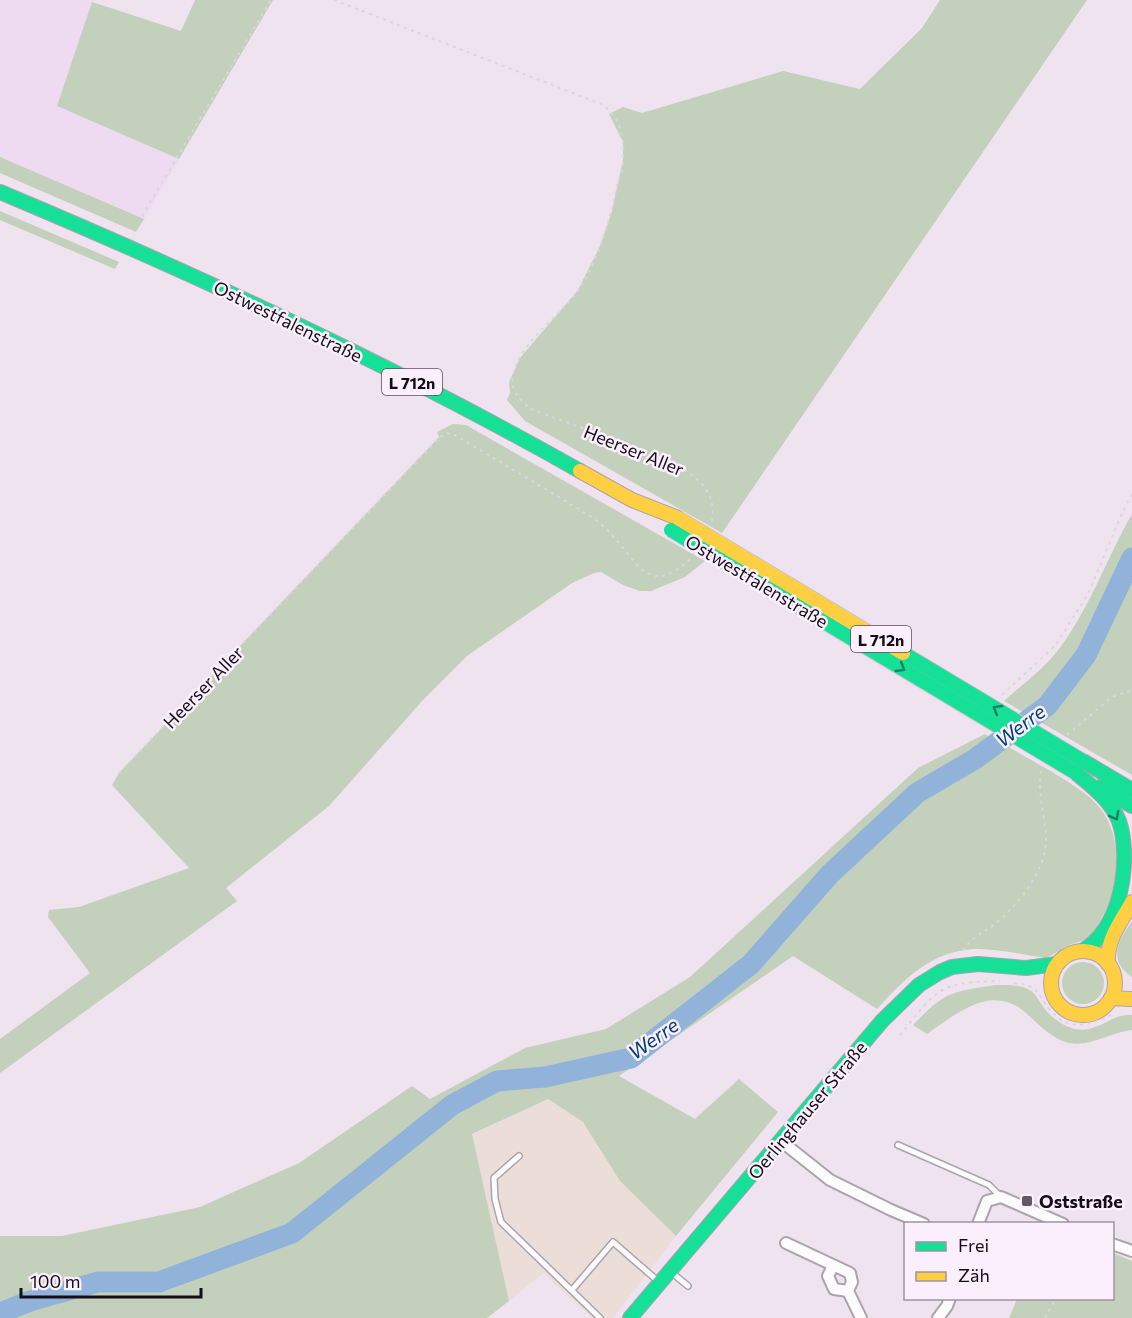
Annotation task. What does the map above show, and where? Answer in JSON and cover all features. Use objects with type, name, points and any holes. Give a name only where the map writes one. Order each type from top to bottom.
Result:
[{"type":"main road","name":"Ostwestfalenstraße","points":[[0,192],[187,273],[376,363],[527,441],[675,524],[1080,767],[1132,806]]},
{"type":"main road","name":"Ostwestfalenstraße","points":[[1080,767],[1132,790]]},
{"type":"main road","name":"L 712n","points":[[1080,767],[1132,783]]},
{"type":"main road","name":"L 712n","points":[[1080,767],[1109,804],[1125,836],[1128,862],[1125,887],[1116,907],[1100,936],[1090,948],[1082,951]]},
{"type":"main road","points":[[1114,1005],[1114,978],[1107,955],[1109,945],[1132,902]]},
{"type":"main road","points":[[1108,964],[1092,952],[1082,951],[1072,953],[1057,964],[1051,978],[1051,985],[1058,1002],[1064,1008],[1081,1015],[1132,999]]},
{"type":"main road","name":"Oerlinghauser Straße","points":[[634,1317],[670,1271],[882,1021],[908,994],[941,972],[960,966],[990,965],[1018,969],[1057,964]]},
{"type":"main road","name":"Oerlinghauser Straße","points":[[1018,969],[1051,985]]},
{"type":"main road","points":[[1114,978],[1132,989]]},
{"type":"street","points":[[781,1141],[830,1180],[919,1222]]},
{"type":"street","points":[[979,1222],[987,1201],[1001,1197],[1058,1222]]},
{"type":"street","points":[[786,1243],[850,1272],[852,1282],[848,1291],[861,1318]]},
{"type":"street","points":[[1114,1244],[1132,1251]]},
{"type":"street","points":[[833,1266],[828,1276],[834,1289],[848,1291]]},
{"type":"street","points":[[938,1318],[949,1300]]},
{"type":"lane","points":[[898,1145],[989,1185],[1001,1197]]},
{"type":"lane","points":[[519,1156],[494,1178],[495,1199],[501,1222],[600,1318]]},
{"type":"lane","points":[[572,1290],[613,1242],[661,1283]]},
{"type":"lane","points":[[670,1271],[688,1286]]},
{"type":"path","points":[[142,216],[271,0]]},
{"type":"path","name":"Heerser Aller","points":[[333,0],[601,104],[613,112],[620,127],[624,160],[612,211],[600,246],[578,290],[520,358],[513,376],[513,387],[519,400],[531,409],[672,462],[691,473],[706,488],[711,499],[714,512],[711,529]]},
{"type":"path","name":"Heerser Aller","points":[[119,773],[440,437],[447,434],[455,435],[592,517],[610,533],[630,559],[647,573],[666,576],[691,558]]},
{"type":"path","points":[[1001,696],[1060,638],[1088,594],[1122,511],[1132,494]]},
{"type":"path","points":[[960,966],[962,954],[968,943],[1005,915],[1034,879]]},
{"type":"path","points":[[900,1035],[938,994],[947,988],[963,983],[1000,981],[1025,984],[1039,992],[1050,1010],[1060,1019],[1073,1024],[1086,1025],[1098,1022],[1114,1005]]},
{"type":"path","points":[[1045,1318],[1055,1300]]},
{"type":"shaded area","points":[[0,0],[93,0],[57,106],[179,159],[144,219],[0,157]]},
{"type":"shaded area","points":[[547,1099],[583,1122],[620,1181],[676,1236],[613,1318],[592,1318],[543,1273],[509,1301],[472,1135]]},
{"type":"green space","points":[[195,0],[273,0],[179,159],[57,106],[92,2],[181,31]]},
{"type":"green space","points":[[940,0],[1087,0],[722,533],[525,421],[507,400],[510,393],[509,382],[520,358],[578,290],[600,246],[612,211],[623,160],[623,142],[609,114],[623,107],[642,113],[783,71],[860,89],[922,28]]},
{"type":"green space","points":[[0,157],[144,219],[136,232],[0,173]]},
{"type":"green space","points":[[0,211],[119,262],[115,269],[0,220]]},
{"type":"green space","points":[[453,424],[466,425],[705,561],[685,577],[651,591],[640,591],[623,585],[601,572],[594,573],[572,583],[467,656],[423,700],[329,806],[226,888],[237,901],[0,1073],[0,1039],[90,973],[48,917],[49,910],[79,907],[189,868],[112,785],[119,773],[439,437],[437,432]]},
{"type":"green space","points":[[1132,514],[1132,775],[1004,701],[1044,666],[1064,642],[1083,611]]},
{"type":"green space","points":[[985,734],[1082,791],[1100,808],[1108,821],[1116,849],[1115,880],[1112,894],[1094,931],[1087,939],[1069,945],[1045,958],[983,949],[945,955],[908,977],[877,1009],[793,956],[619,1076],[695,1119],[739,1079],[778,1112],[676,1236],[620,1181],[583,1122],[548,1099],[472,1134],[509,1301],[487,1318],[0,1318],[0,1236],[62,1236],[200,1207],[299,1163],[412,1086],[430,1099],[525,1048],[606,1029],[690,977],[918,768]]},
{"type":"green space","points":[[1132,921],[1132,977],[1119,964],[1117,950]]},
{"type":"green space","points":[[1083,962],[1091,963],[1098,968],[1103,975],[1103,991],[1098,998],[1091,1003],[1083,1004],[1075,1003],[1068,998],[1063,991],[1062,983],[1063,975],[1068,968],[1075,963]]},
{"type":"green space","points":[[995,985],[1013,985],[1027,989],[1035,994],[1052,1017],[1070,1028],[1091,1029],[1117,1017],[1132,1015],[1132,1030],[1091,1042],[1074,1044],[1065,1042],[1048,1033],[1025,1012],[1012,1004],[999,1000],[974,1005],[927,1034],[913,1025],[949,995]]},
{"type":"green space","points":[[1114,1253],[1132,1261],[1132,1318],[1009,1318],[1017,1300],[1114,1300]]},
{"type":"waterway","name":"Werre","points":[[0,1313],[30,1301],[98,1282],[159,1282],[292,1233],[452,1105],[497,1081],[545,1077],[631,1058],[751,964],[830,874],[917,793],[975,759],[1047,706],[1086,655],[1132,558]]},
{"type":"traffic: fast","points":[[0,192],[221,289],[367,358],[580,471]]},
{"type":"traffic: fast","points":[[671,530],[1076,773]]},
{"type":"traffic: fast","points":[[903,653],[1083,761]]},
{"type":"traffic: fast","points":[[1083,761],[1132,790]]},
{"type":"traffic: fast","points":[[1076,773],[1100,794],[1115,813],[1123,837],[1124,855],[1120,893],[1114,911],[1106,927],[1095,941],[1082,951]]},
{"type":"traffic: fast","points":[[1100,787],[1132,806]]},
{"type":"traffic: fast","points":[[630,1318],[882,1021],[919,985],[952,967],[978,964],[1026,968],[1057,964]]},
{"type":"traffic: slow","points":[[580,471],[632,500],[678,518]]},
{"type":"traffic: slow","points":[[678,518],[903,653]]},
{"type":"traffic: slow","points":[[1108,964],[1112,939],[1132,902]]},
{"type":"traffic: slow","points":[[1083,951],[1101,957],[1109,965],[1115,983],[1109,1001],[1101,1009],[1083,1015],[1065,1009],[1057,1001],[1051,983],[1057,965],[1065,957],[1083,951]]},
{"type":"traffic: slow","points":[[1111,998],[1132,999]]},
{"type":"place","name":"Oststraße","points":[[1027,1201]]}]
